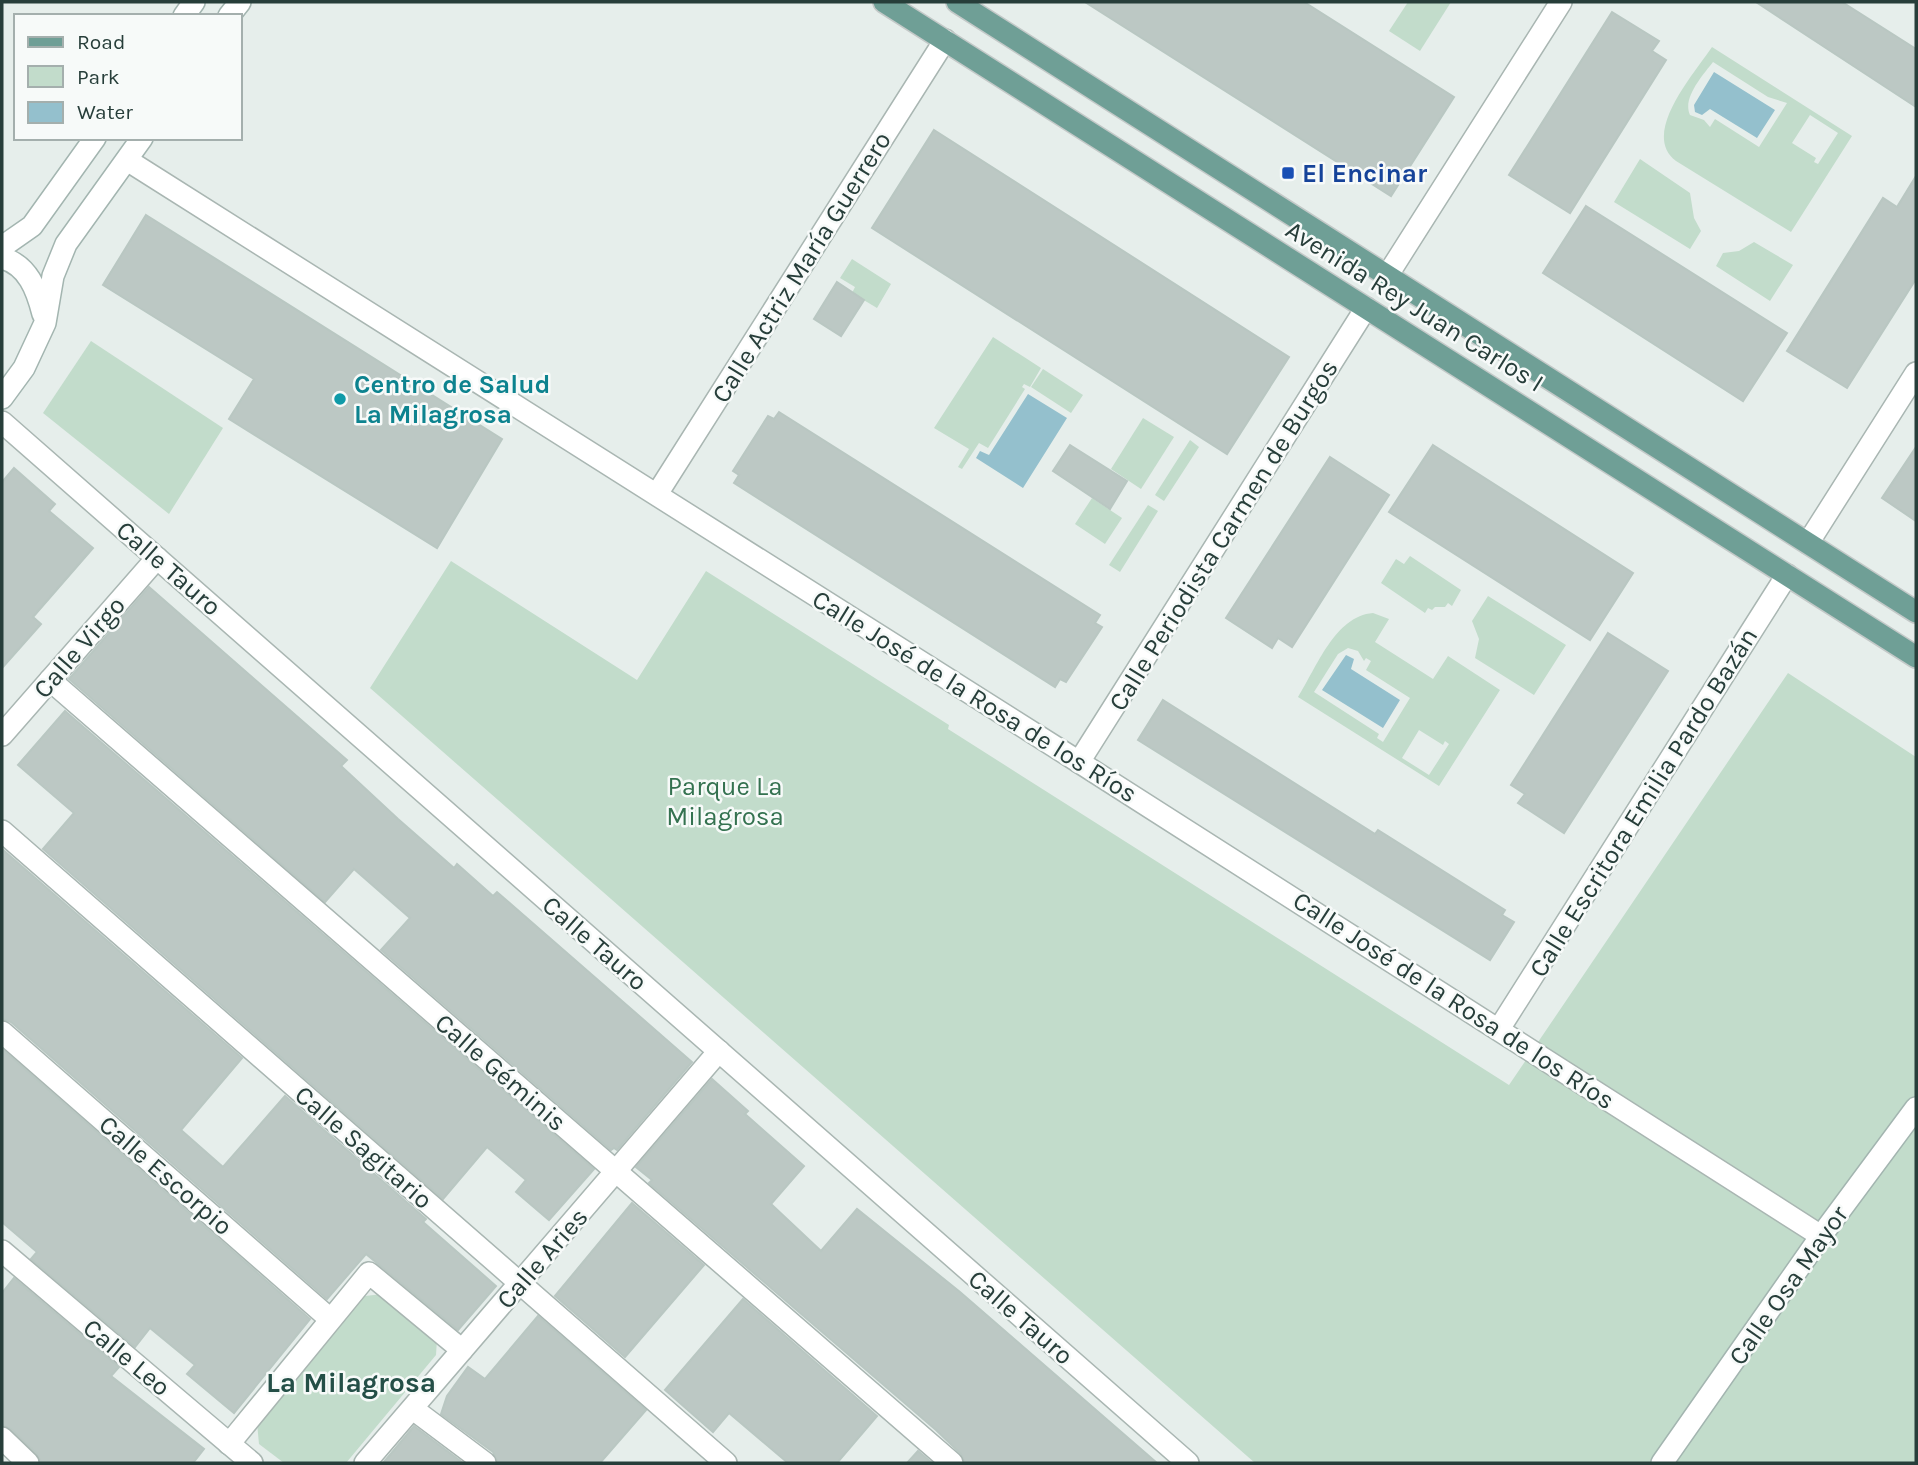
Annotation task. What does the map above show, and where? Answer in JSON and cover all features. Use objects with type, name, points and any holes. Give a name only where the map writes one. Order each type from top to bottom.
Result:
[{"type":"main road","name":"Avenida Rey Juan Carlos I","points":[[884,2],[1916,657]]},
{"type":"main road","name":"Avenida Rey Juan Carlos I","points":[[964,4],[1916,612]]},
{"type":"street","points":[[1387,276],[1561,2]]},
{"type":"street","name":"Calle Actriz María Guerrero","points":[[657,494],[945,40]]},
{"type":"street","points":[[2,247],[32,226],[94,140]]},
{"type":"street","points":[[2,398],[24,368],[45,323],[53,276],[66,244],[141,140]]},
{"type":"street","name":"Calle José de la Rosa de los Ríos","points":[[127,160],[1079,762],[1821,1236]]},
{"type":"street","points":[[2,258],[24,272],[37,289],[45,323]]},
{"type":"street","name":"Calle Periodista Carmen de Burgos","points":[[1079,762],[1366,308]]},
{"type":"street","points":[[1808,543],[1916,373]]},
{"type":"street","name":"Calle Tauro","points":[[2,422],[1188,1463]]},
{"type":"street","name":"Calle Virgo","points":[[2,735],[157,558]]},
{"type":"street","name":"Calle Escritora Emilia Pardo Bazán","points":[[1499,1029],[1787,575]]},
{"type":"street","name":"Calle Géminis","points":[[50,680],[952,1463]]},
{"type":"street","name":"Calle Sagitario","points":[[2,831],[726,1463]]},
{"type":"street","name":"Calle Escorpio","points":[[2,1032],[330,1320]]},
{"type":"street","name":"Calle Aries","points":[[365,1463],[719,1051]]},
{"type":"street","name":"Calle Osa Mayor","points":[[1662,1463],[1821,1236],[1916,1108]]},
{"type":"street","name":"Calle Leo","points":[[5,1259],[252,1463]]},
{"type":"street","points":[[229,1444],[369,1273],[462,1350]]},
{"type":"street","points":[[413,1409],[485,1463]]},
{"type":"street","points":[[2,1438],[28,1463]]},
{"type":"green space","points":[[1408,2],[1451,2],[1420,51],[1389,31]]},
{"type":"green space","points":[[1712,47],[1852,136],[1791,232],[1676,161],[1666,149],[1664,136],[1674,104]],"holes":[[[1713,62],[1768,97],[1787,103],[1759,147],[1715,119],[1710,127],[1704,120],[1690,115],[1688,108],[1691,94]],[[1810,115],[1838,133],[1818,164],[1814,162],[1816,158],[1792,143]]]},
{"type":"green space","points":[[1640,159],[1690,193],[1694,218],[1701,231],[1690,249],[1614,202]]},
{"type":"green space","points":[[1754,242],[1793,265],[1770,301],[1716,266],[1723,253],[1739,251]]},
{"type":"green space","points":[[852,259],[891,284],[877,308],[852,293],[855,287],[840,278]]},
{"type":"green space","points":[[993,337],[1041,368],[1030,387],[1024,384],[1022,387],[1025,389],[988,448],[979,443],[962,469],[958,467],[969,449],[934,428]]},
{"type":"green space","points":[[91,341],[223,428],[169,514],[43,413]]},
{"type":"green space","points":[[1043,369],[1083,395],[1071,413],[1031,387]]},
{"type":"green space","points":[[1143,418],[1174,437],[1141,489],[1111,469]]},
{"type":"green space","points":[[1190,440],[1199,447],[1164,501],[1155,495]]},
{"type":"green space","points":[[1092,498],[1122,518],[1105,544],[1075,524]]},
{"type":"green space","points":[[1148,505],[1158,511],[1120,572],[1109,565]]},
{"type":"green space","points":[[1410,556],[1461,590],[1452,606],[1448,603],[1445,607],[1435,607],[1432,610],[1428,608],[1425,613],[1381,583],[1396,559],[1404,564]]},
{"type":"green space","name":"Parque La Milagrosa","points":[[451,561],[637,680],[706,571],[949,725],[948,729],[1509,1085],[1788,673],[1916,757],[1916,1463],[1255,1463],[370,688]]},
{"type":"green space","points":[[1488,596],[1566,645],[1534,695],[1475,658],[1479,639],[1472,621]]},
{"type":"green space","points":[[1373,613],[1389,619],[1375,642],[1433,679],[1448,656],[1500,690],[1439,786],[1298,697],[1328,645],[1348,623]],"holes":[[[1348,648],[1358,651],[1364,661],[1366,658],[1371,661],[1366,670],[1410,698],[1383,742],[1377,738],[1379,734],[1314,692],[1338,654]],[[1419,730],[1443,745],[1445,741],[1449,744],[1429,775],[1402,758]]]},
{"type":"green space","points":[[383,1294],[437,1339],[436,1355],[346,1463],[284,1463],[259,1444],[257,1423],[365,1296]]},
{"type":"water","points":[[1714,72],[1775,110],[1757,138],[1710,109],[1702,115],[1695,112],[1694,105]]},
{"type":"water","points":[[1028,394],[1067,418],[1023,488],[976,458],[980,451],[989,455]]},
{"type":"water","points":[[1346,655],[1354,659],[1351,669],[1400,700],[1383,728],[1322,690]]},
{"type":"building","points":[[1085,2],[1304,2],[1454,97],[1391,196]]},
{"type":"building","points":[[1756,2],[1842,2],[1916,49],[1916,107]]},
{"type":"building","points":[[1612,12],[1659,41],[1652,51],[1666,60],[1570,213],[1509,175]]},
{"type":"building","points":[[934,130],[1289,357],[1227,454],[872,228]]},
{"type":"building","points":[[1916,176],[1916,279],[1847,388],[1787,351],[1883,198],[1897,207]]},
{"type":"building","points":[[1586,206],[1787,333],[1743,401],[1543,273]]},
{"type":"building","name":"Centro de Salud La Milagrosa","points":[[146,215],[502,439],[437,548],[229,419],[254,379],[103,285]]},
{"type":"building","points":[[837,282],[864,300],[841,336],[814,319]]},
{"type":"building","points":[[779,412],[1100,615],[1095,623],[1102,627],[1066,682],[1060,679],[1055,687],[734,483],[739,475],[733,471],[768,416],[774,419]]},
{"type":"building","points":[[1070,445],[1127,481],[1110,509],[1053,471]]},
{"type":"building","points":[[1433,445],[1633,573],[1590,640],[1389,512]]},
{"type":"building","points":[[1916,447],[1916,521],[1882,498]]},
{"type":"building","points":[[1330,457],[1389,495],[1292,647],[1278,638],[1272,648],[1226,618]]},
{"type":"building","points":[[14,468],[55,504],[49,511],[93,548],[33,617],[41,624],[2,668],[2,482]]},
{"type":"building","points":[[149,587],[347,760],[341,766],[454,868],[457,864],[493,896],[497,892],[692,1062],[617,1150],[611,1150],[381,950],[410,918],[354,869],[325,902],[69,679]]},
{"type":"building","points":[[1608,633],[1668,671],[1564,833],[1518,803],[1525,794],[1511,785]]},
{"type":"building","points":[[1163,700],[1375,834],[1378,830],[1505,910],[1502,915],[1514,922],[1490,960],[1138,740]]},
{"type":"building","points":[[65,711],[594,1169],[549,1220],[516,1192],[526,1180],[487,1147],[443,1199],[43,849],[74,813],[18,765]]},
{"type":"building","points":[[2,849],[242,1058],[181,1130],[223,1167],[285,1096],[426,1219],[423,1222],[496,1286],[458,1330],[366,1254],[327,1299],[11,1022],[2,1019]]},
{"type":"building","points":[[2,1049],[310,1319],[234,1413],[187,1374],[195,1365],[150,1328],[135,1347],[31,1259],[37,1252],[2,1222]]},
{"type":"building","points":[[712,1079],[748,1111],[745,1114],[804,1166],[771,1204],[821,1251],[857,1209],[960,1292],[1157,1463],[965,1463],[961,1454],[936,1430],[649,1183],[652,1180],[636,1167]]},
{"type":"building","points":[[632,1203],[704,1265],[625,1357],[555,1296]]},
{"type":"building","points":[[14,1278],[119,1367],[111,1376],[204,1449],[193,1463],[41,1463],[37,1454],[11,1429],[2,1425],[2,1293]]},
{"type":"building","points":[[743,1299],[877,1416],[837,1463],[788,1463],[729,1413],[713,1432],[665,1390]]},
{"type":"building","points":[[538,1316],[646,1410],[600,1463],[498,1463],[493,1452],[441,1414],[447,1396],[468,1367],[485,1379]]},
{"type":"building","points":[[414,1426],[463,1463],[383,1463]]},
{"type":"building","points":[[918,1451],[932,1463],[907,1463]]},
{"type":"place","name":"El Encinar","points":[[1288,173]]},
{"type":"place","name":"Centro de Salud La Milagrosa","points":[[340,399]]},
{"type":"district","name":"La Milagrosa","points":[[351,1382]]}]
